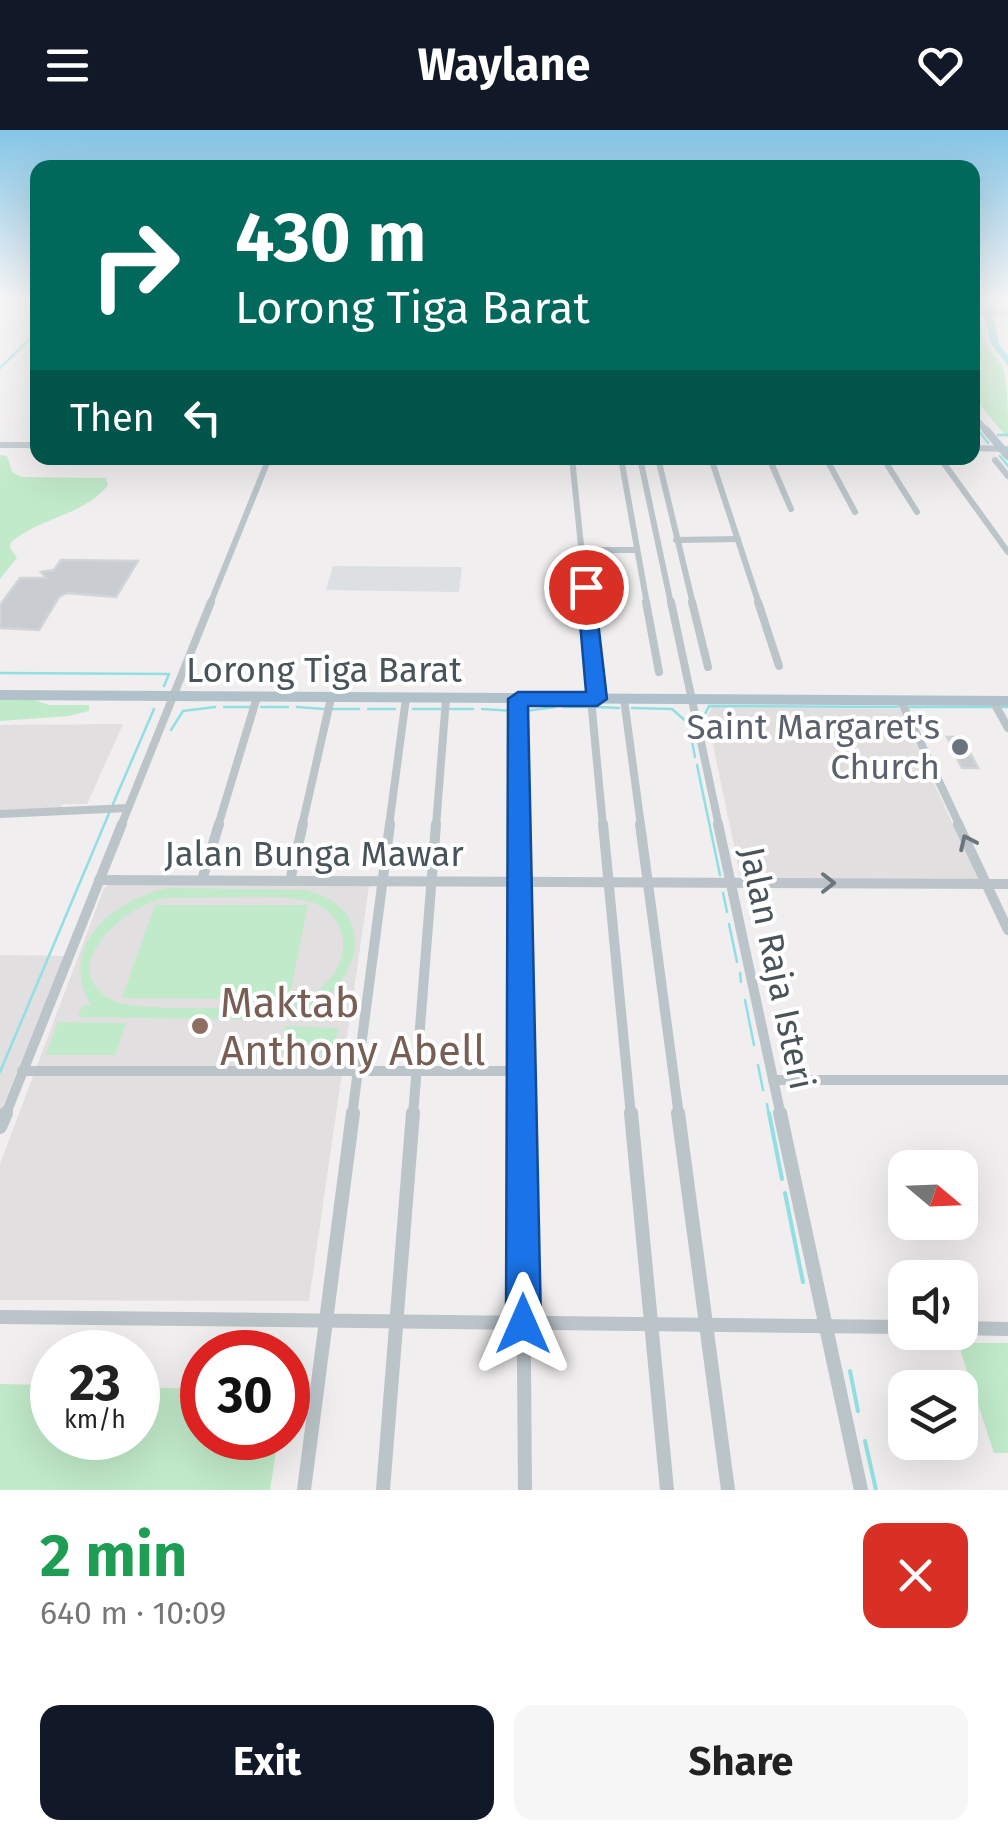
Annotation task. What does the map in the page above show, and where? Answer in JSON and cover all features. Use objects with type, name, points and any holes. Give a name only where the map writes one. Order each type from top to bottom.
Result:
[{"type":"main road","points":[[980,422],[1008,456]]},
{"type":"main road","name":"Lorong Tiga Barat","points":[[0,695],[1008,702]]},
{"type":"street","points":[[0,445],[30,445]]},
{"type":"street","points":[[995,460],[1008,476]]},
{"type":"street","points":[[0,1127],[124,808],[266,465]]},
{"type":"street","points":[[573,465],[667,1490]]},
{"type":"street","points":[[622,465],[659,672]]},
{"type":"street","name":"Jalan Raja Isteri","points":[[641,465],[861,1490]]},
{"type":"street","points":[[660,465],[708,667]]},
{"type":"street","points":[[713,465],[779,666]]},
{"type":"street","points":[[773,465],[792,508]]},
{"type":"street","points":[[830,465],[854,512]]},
{"type":"street","points":[[887,465],[917,512]]},
{"type":"street","points":[[945,465],[1004,540],[1008,552]]},
{"type":"street","points":[[676,540],[738,540]]},
{"type":"street","points":[[582,550],[637,550]]},
{"type":"street","points":[[202,880],[257,698]]},
{"type":"street","points":[[290,880],[331,698]]},
{"type":"street","points":[[304,1490],[406,698]]},
{"type":"street","points":[[383,1490],[446,699]]},
{"type":"street","points":[[518,699],[524,1490]]},
{"type":"street","points":[[624,699],[728,1490]]},
{"type":"street","points":[[902,701],[1008,930]]},
{"type":"street","points":[[992,702],[1008,728]]},
{"type":"street","points":[[0,814],[124,808]]},
{"type":"street","name":"Jalan Bunga Mawar","points":[[99,880],[1008,884]]},
{"type":"street","points":[[22,1071],[521,1071]]},
{"type":"street","points":[[772,1080],[1008,1080]]},
{"type":"street","points":[[0,1317],[888,1327]]},
{"type":"street","points":[[978,1328],[1008,1328]]},
{"type":"shaded area","points":[[333,566],[462,567],[459,592],[326,590]]},
{"type":"shaded area","points":[[712,707],[900,709],[978,879],[741,879],[707,716]]},
{"type":"shaded area","points":[[123,724],[87,804],[63,804],[59,811],[0,811],[0,725]]},
{"type":"shaded area","name":"Maktab Anthony Abell","points":[[110,884],[369,886],[309,1301],[0,1300],[0,1164],[104,888]]},
{"type":"shaded area","points":[[0,955],[64,956],[0,1113]]},
{"type":"green space","points":[[980,363],[1000,363],[1004,370],[1008,438],[980,405]]},
{"type":"green space","points":[[0,455],[7,456],[12,472],[21,477],[106,478],[108,485],[87,503],[11,542],[10,548],[17,558],[0,579]]},
{"type":"green space","points":[[29,698],[49,705],[89,705],[89,711],[0,721],[0,700]]},
{"type":"green space","points":[[167,888],[305,890],[331,900],[345,912],[353,929],[354,952],[344,977],[327,998],[304,1013],[284,1019],[78,1017],[82,1006],[91,1005],[82,984],[81,964],[86,945],[110,915],[147,894]],"holes":[[[270,897],[314,903],[331,915],[341,932],[340,962],[320,989],[289,1003],[208,1008],[150,1007],[114,1001],[97,988],[90,973],[92,957],[114,926],[149,903],[166,898]]]},
{"type":"green space","points":[[155,905],[308,905],[289,999],[122,998]]},
{"type":"green space","points":[[58,1022],[126,1023],[115,1055],[46,1055]]},
{"type":"green space","points":[[285,1026],[338,1028],[333,1054],[279,1053]]},
{"type":"green space","points":[[978,1343],[1008,1343],[1008,1453],[994,1453],[978,1404],[978,1370],[967,1370],[960,1350],[978,1350]]},
{"type":"green space","points":[[0,1384],[30,1385],[30,1460],[160,1460],[160,1388],[180,1388],[180,1460],[275,1460],[270,1490],[0,1490]]},
{"type":"building","points":[[61,560],[138,561],[116,597],[67,593],[59,597],[39,630],[0,628],[0,605],[20,578],[46,578],[41,572],[54,570]]},
{"type":"building","name":"Saint Margaret's Church","points":[[947,737],[962,737],[978,768],[962,768]]},
{"type":"waterway","points":[[0,368],[5,363]]},
{"type":"waterway","points":[[980,432],[988,443]]},
{"type":"waterway","points":[[998,435],[1008,435]]},
{"type":"waterway","points":[[1000,456],[1008,466]]},
{"type":"waterway","points":[[0,673],[169,674],[164,686]]},
{"type":"waterway","points":[[706,723],[704,716],[709,706],[898,707]]},
{"type":"waterway","points":[[171,730],[183,711],[215,707]]},
{"type":"waterway","points":[[224,707],[250,707]]},
{"type":"waterway","points":[[261,707],[288,707]]},
{"type":"waterway","points":[[297,707],[324,709]]},
{"type":"waterway","points":[[525,711],[555,707]]},
{"type":"waterway","points":[[564,707],[587,707]]},
{"type":"waterway","points":[[597,707],[619,708]]},
{"type":"waterway","points":[[909,707],[992,707]]},
{"type":"waterway","points":[[1002,707],[1008,707]]},
{"type":"waterway","points":[[632,708],[672,709],[688,723]]},
{"type":"waterway","points":[[113,804],[154,709]]},
{"type":"waterway","points":[[333,709],[359,709]]},
{"type":"waterway","points":[[368,709],[395,709]]},
{"type":"waterway","points":[[413,709],[440,709]]},
{"type":"waterway","points":[[450,709],[473,709]]},
{"type":"waterway","points":[[482,709],[514,711]]},
{"type":"waterway","points":[[690,730],[695,757]]},
{"type":"waterway","points":[[697,765],[720,875]]},
{"type":"waterway","points":[[0,1072],[110,811]]},
{"type":"waterway","points":[[723,893],[727,912]]},
{"type":"waterway","points":[[729,924],[737,962]]},
{"type":"waterway","points":[[740,973],[741,982]]},
{"type":"waterway","points":[[745,1000],[754,1045]]},
{"type":"waterway","points":[[758,1065],[763,1090]]},
{"type":"waterway","points":[[767,1104],[769,1116]]},
{"type":"waterway","points":[[769,1113],[782,1179]]},
{"type":"waterway","points":[[785,1193],[803,1282]]},
{"type":"waterway","points":[[850,1371],[858,1411]]},
{"type":"waterway","points":[[865,1441],[876,1490]]},
{"type":"place","name":"Saint Margaret's Church","points":[[960,747]]},
{"type":"place","name":"Maktab Anthony Abell","points":[[200,1026]]},
{"type":"route","points":[[523,1324],[518,699],[597,699],[586,587]]}]
